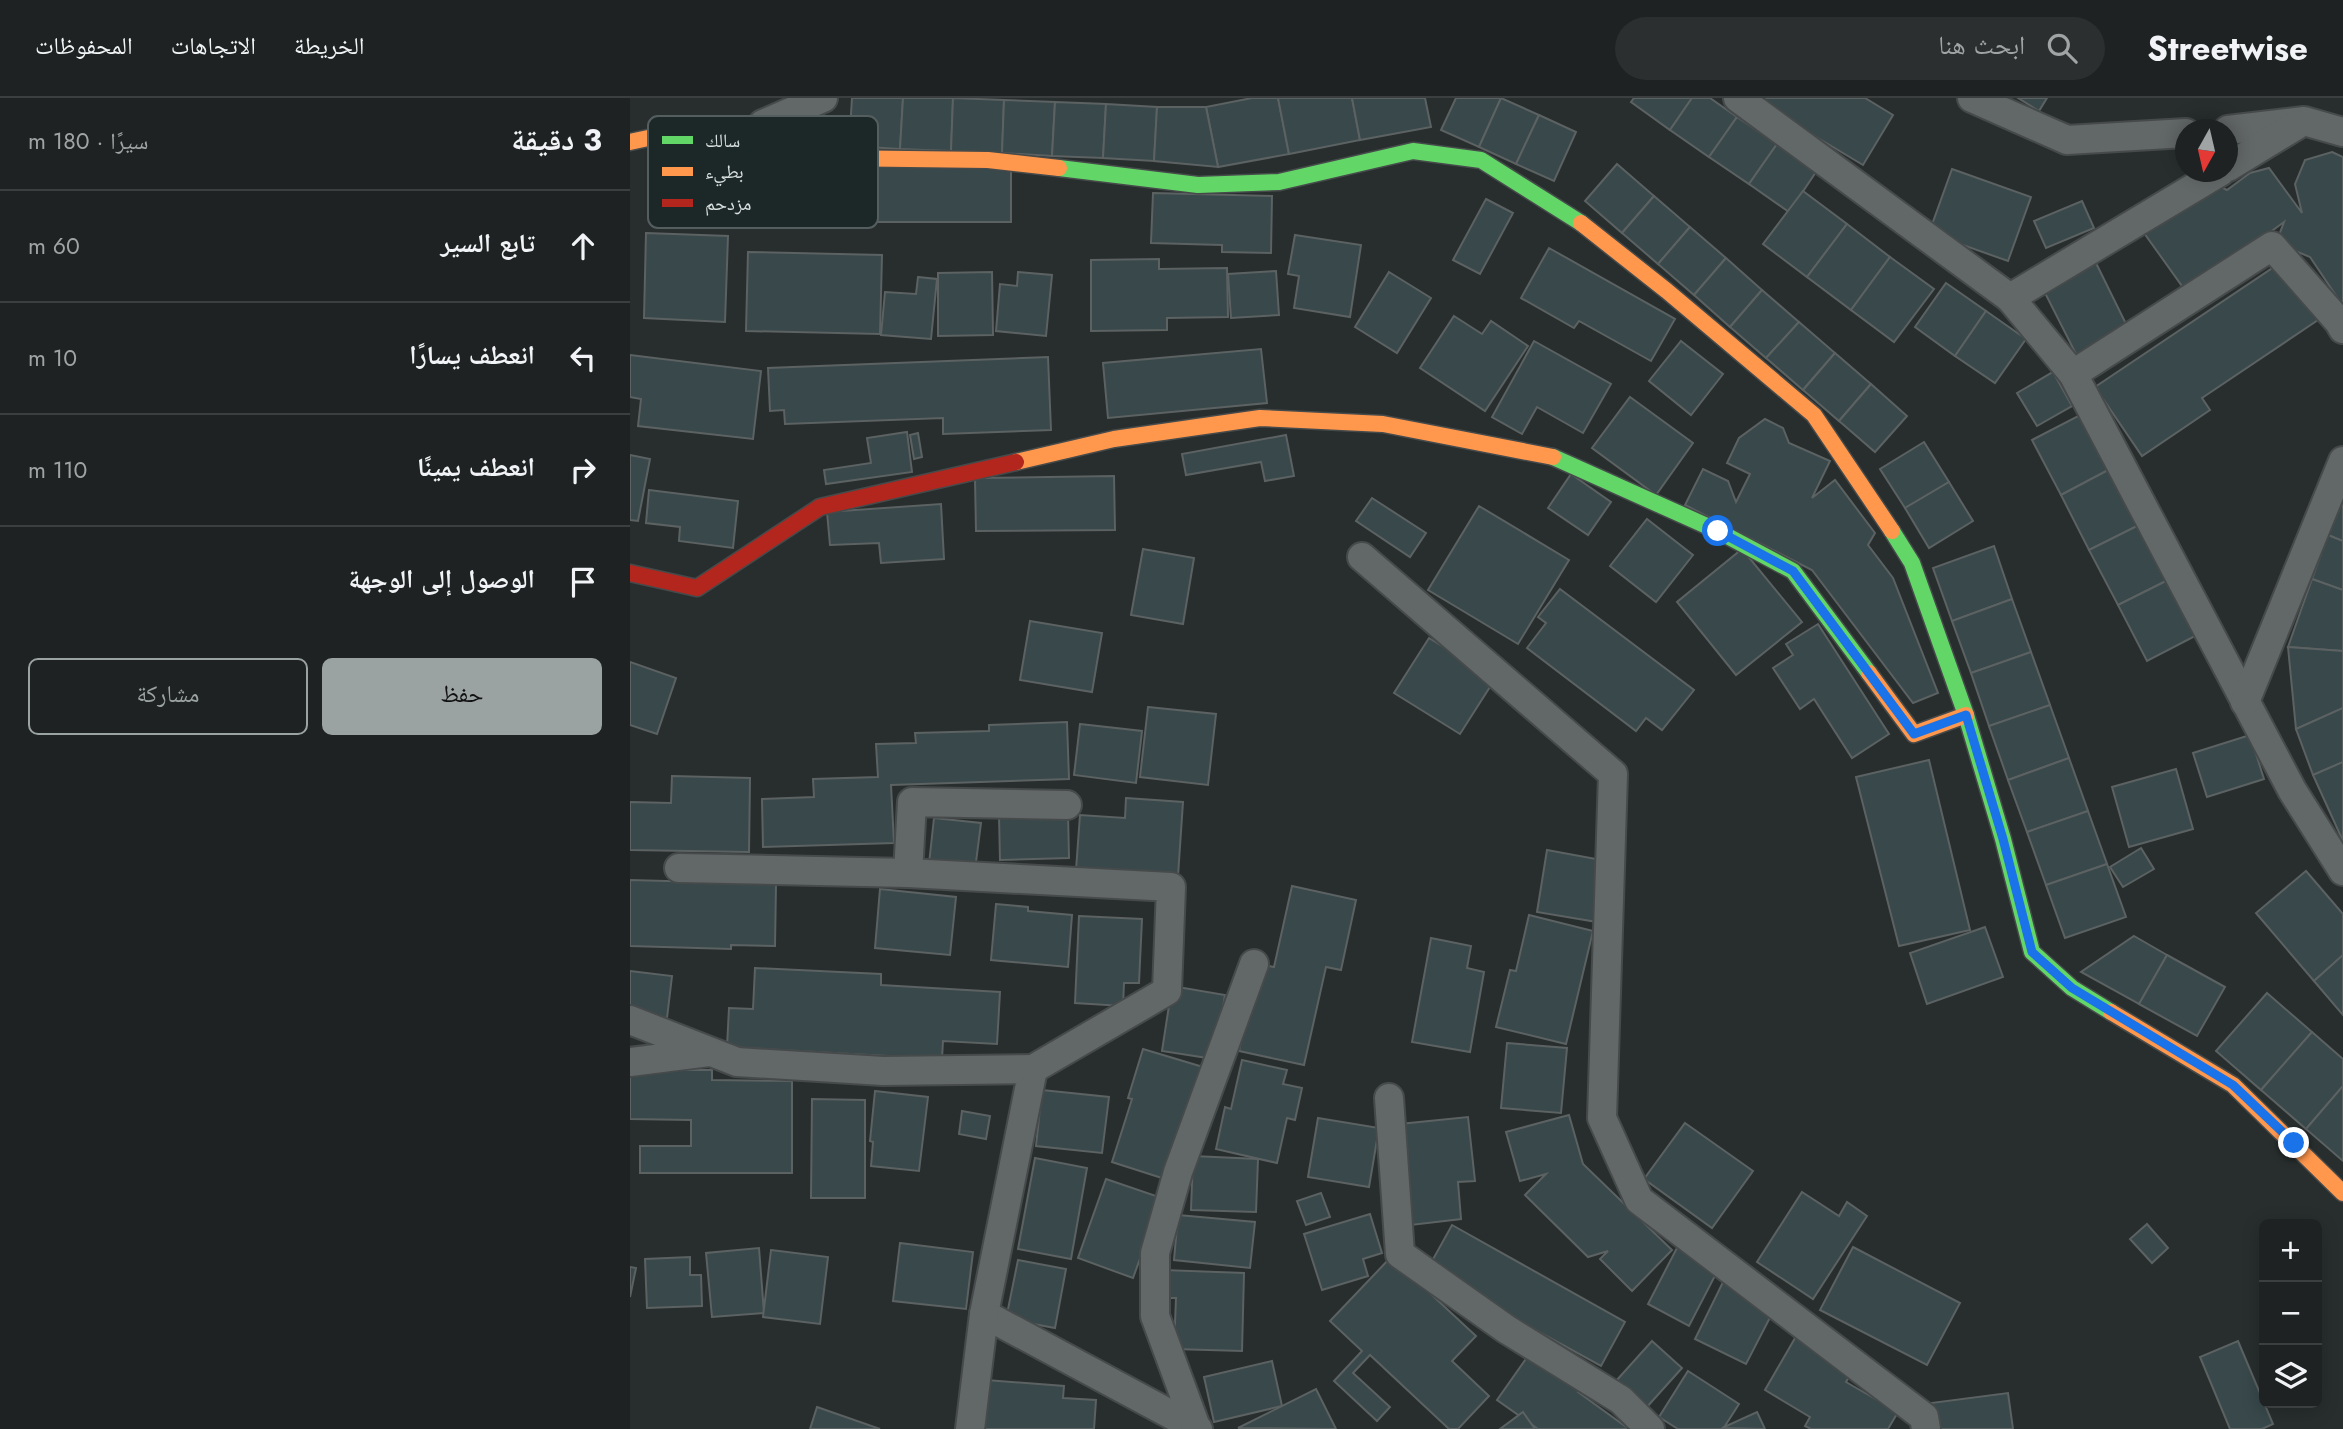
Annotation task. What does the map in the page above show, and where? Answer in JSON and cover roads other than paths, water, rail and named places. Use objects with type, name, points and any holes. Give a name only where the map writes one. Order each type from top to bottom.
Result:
[{"type":"street","points":[[781,116],[823,98]]},
{"type":"street","points":[[1738,98],[2010,298],[2073,374],[2292,790],[2343,871]]},
{"type":"street","points":[[1972,98],[2067,140],[2175,134]]},
{"type":"street","points":[[2238,161],[2304,121]]},
{"type":"street","points":[[2238,129],[2304,121],[2343,131]]},
{"type":"street","points":[[630,142],[648,138]]},
{"type":"street","points":[[878,159],[988,160],[1198,185],[1279,181],[1413,151],[1481,160],[1582,224],[1667,291],[1814,415],[1912,563],[1966,715],[2003,839],[2032,952],[2072,988],[2233,1085],[2343,1193]]},
{"type":"street","points":[[2010,298],[2203,182]]},
{"type":"street","points":[[2073,374],[2272,246],[2343,329]]},
{"type":"street","points":[[630,573],[697,588],[820,507],[1114,439],[1260,418],[1383,424],[1554,457],[1718,531],[1793,571],[1914,734],[1966,715]]},
{"type":"street","points":[[2245,702],[2343,461]]},
{"type":"street","points":[[1362,557],[1613,774],[1602,1118],[1639,1200],[1924,1417],[1926,1429]]},
{"type":"street","points":[[908,873],[912,802],[1067,805]]},
{"type":"street","points":[[630,1020],[737,1062],[883,1071],[1033,1069],[1167,992],[1171,887],[908,873],[679,868]]},
{"type":"street","points":[[1197,1428],[1155,1316],[1155,1253],[1178,1172],[1254,964]]},
{"type":"street","points":[[630,1062],[712,1052]]},
{"type":"street","points":[[970,1429],[984,1314],[1033,1069]]},
{"type":"street","points":[[1389,1098],[1400,1254],[1506,1329],[1621,1400],[1650,1429]]},
{"type":"street","points":[[984,1314],[1197,1428]]}]
